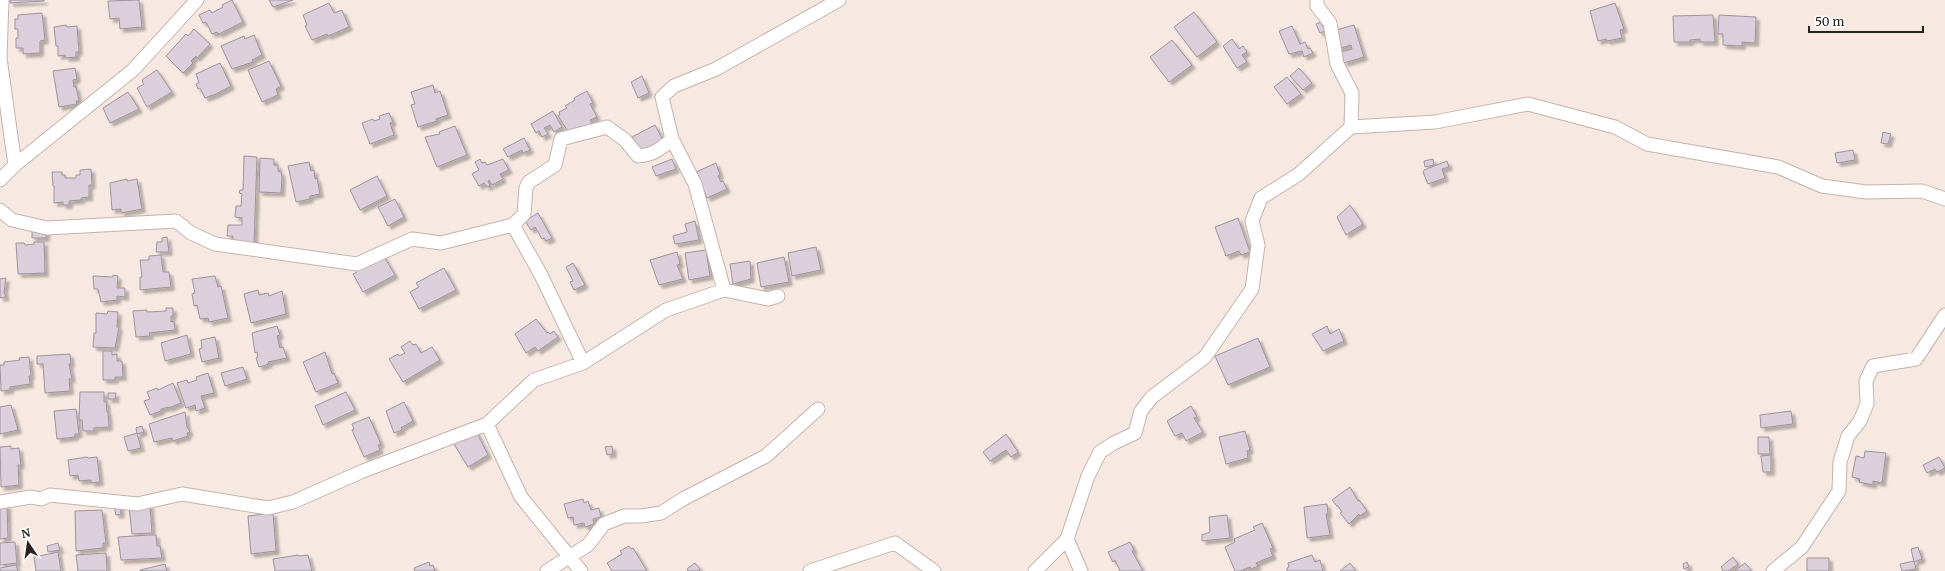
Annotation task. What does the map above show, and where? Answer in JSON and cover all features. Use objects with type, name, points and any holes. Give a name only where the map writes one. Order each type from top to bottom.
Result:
[{"type":"street","points":[[1,0],[0,58],[15,165]]},
{"type":"street","points":[[0,180],[15,165],[133,70],[198,0]]},
{"type":"street","points":[[724,290],[695,184],[672,139],[662,97],[674,86],[716,68],[839,0]]},
{"type":"street","points":[[1317,0],[1317,6],[1330,23],[1337,64],[1352,93],[1351,127]]},
{"type":"street","points":[[1036,571],[1067,539],[1088,476],[1100,452],[1114,443],[1135,433],[1141,412],[1152,397],[1205,357],[1252,289],[1258,245],[1252,221],[1261,198],[1299,174],[1351,127],[1435,122],[1528,104],[1615,127],[1647,144],[1778,167],[1822,186],[1866,192],[1922,191],[1945,199]]},
{"type":"street","points":[[0,210],[12,220],[47,228],[176,221],[191,233],[215,244],[357,264],[412,239],[441,244],[513,225],[524,214],[526,188],[529,182],[555,165],[562,139],[607,127],[625,140],[638,156],[657,152],[672,139]]},
{"type":"street","points":[[513,225],[542,275],[583,364]]},
{"type":"street","points":[[0,502],[31,497],[41,499],[50,496],[137,504],[182,494],[268,508],[293,502],[363,471],[487,424],[534,380],[583,364],[666,310],[724,290],[768,299],[778,296]]},
{"type":"street","points":[[1773,571],[1802,548],[1839,491],[1840,462],[1848,436],[1860,421],[1867,404],[1866,381],[1873,366],[1916,359],[1945,314]]},
{"type":"street","points":[[547,571],[588,545],[604,524],[624,516],[640,516],[661,513],[683,499],[766,456],[818,409]]},
{"type":"street","points":[[487,424],[522,497],[581,571]]},
{"type":"street","points":[[1067,539],[1081,571]]},
{"type":"street","points":[[810,571],[895,543],[934,571]]},
{"type":"building","points":[[10,0],[44,0],[44,1],[10,3]]},
{"type":"building","points":[[139,0],[142,27],[120,29],[119,18],[110,19],[108,1]]},
{"type":"building","points":[[232,0],[243,22],[219,34],[217,32],[212,34],[206,22],[203,23],[199,15],[210,10],[212,13],[223,7],[222,5]]},
{"type":"building","points":[[269,0],[293,0],[273,7]]},
{"type":"building","points":[[329,3],[334,13],[342,10],[349,27],[328,36],[327,34],[312,40],[305,26],[307,25],[303,15]]},
{"type":"building","points":[[1615,3],[1624,29],[1620,30],[1622,38],[1598,41],[1590,11]]},
{"type":"building","points":[[1194,12],[1217,42],[1197,57],[1174,27]]},
{"type":"building","points":[[42,13],[45,40],[40,41],[40,53],[23,54],[23,48],[16,48],[18,29],[15,29],[15,19],[18,19],[18,15]]},
{"type":"building","points":[[1713,15],[1715,42],[1700,42],[1700,39],[1690,40],[1690,42],[1674,42],[1673,16]]},
{"type":"building","points":[[1719,15],[1756,17],[1755,43],[1742,42],[1742,46],[1723,45],[1723,34],[1718,34]]},
{"type":"building","points":[[1321,22],[1325,31],[1320,33],[1316,24]]},
{"type":"building","points":[[66,25],[67,27],[77,26],[79,52],[76,52],[76,57],[66,58],[65,55],[58,56],[58,46],[56,46],[54,27]]},
{"type":"building","points":[[1354,25],[1364,57],[1344,63],[1341,52],[1352,49],[1351,45],[1338,49],[1333,31]]},
{"type":"building","points":[[1292,26],[1300,44],[1305,42],[1308,49],[1310,48],[1313,53],[1304,57],[1302,51],[1289,54],[1279,31]]},
{"type":"building","points":[[194,29],[210,44],[197,58],[196,56],[191,61],[193,63],[183,73],[166,56],[186,34],[188,36]]},
{"type":"building","points":[[254,35],[262,55],[252,60],[253,62],[232,69],[221,46],[244,36],[245,39]]},
{"type":"building","points":[[1232,39],[1239,49],[1243,46],[1247,52],[1242,55],[1247,62],[1237,68],[1223,46]]},
{"type":"building","points":[[1172,40],[1192,65],[1169,82],[1150,57]]},
{"type":"building","points":[[269,61],[281,86],[276,89],[278,95],[262,102],[248,70]]},
{"type":"building","points":[[220,63],[231,86],[205,98],[200,88],[198,89],[196,84],[199,83],[196,74]]},
{"type":"building","points":[[75,68],[77,79],[73,80],[79,101],[76,101],[77,104],[59,107],[53,71]]},
{"type":"building","points":[[1299,68],[1312,83],[1303,90],[1290,76]]},
{"type":"building","points":[[157,70],[172,92],[147,107],[137,88],[144,84],[142,81],[143,79]]},
{"type":"building","points":[[642,76],[649,93],[638,98],[631,82]]},
{"type":"building","points":[[1287,77],[1301,94],[1287,104],[1274,87]]},
{"type":"building","points":[[433,85],[435,93],[440,91],[448,115],[436,119],[437,121],[418,127],[411,105],[415,104],[411,92]]},
{"type":"building","points":[[587,91],[593,103],[590,104],[597,117],[590,120],[593,126],[569,133],[558,116],[560,115],[559,112],[567,108],[565,106],[575,100],[574,98]]},
{"type":"building","points":[[128,92],[139,109],[110,123],[103,108]]},
{"type":"building","points":[[553,111],[562,127],[554,132],[550,125],[544,128],[548,134],[542,137],[539,131],[536,133],[531,124]]},
{"type":"building","points":[[389,113],[393,122],[390,123],[394,135],[370,144],[362,123],[373,119],[374,121],[380,119],[379,116]]},
{"type":"building","points":[[655,125],[664,142],[640,153],[632,137]]},
{"type":"building","points":[[455,126],[467,155],[437,167],[425,137],[440,134],[439,132]]},
{"type":"building","points":[[1883,132],[1891,134],[1888,144],[1881,143]]},
{"type":"building","points":[[524,138],[530,150],[523,153],[522,150],[508,157],[503,149]]},
{"type":"building","points":[[1853,150],[1855,160],[1837,163],[1835,153]]},
{"type":"building","points":[[244,156],[257,157],[254,243],[233,242],[233,236],[227,236],[228,225],[242,225],[242,218],[235,217],[236,206],[241,206],[242,194],[239,193],[240,190],[243,190]]},
{"type":"building","points":[[260,158],[274,159],[274,165],[278,165],[278,171],[281,172],[282,177],[281,193],[259,192]]},
{"type":"building","points":[[480,159],[482,163],[485,162],[487,165],[503,159],[509,170],[500,174],[503,179],[492,185],[489,180],[490,186],[487,187],[484,183],[479,186],[472,174],[479,170],[475,162]]},
{"type":"building","points":[[672,159],[676,169],[656,176],[652,167]]},
{"type":"building","points":[[1433,159],[1434,165],[1425,167],[1424,161]]},
{"type":"building","points":[[1447,161],[1449,167],[1442,169],[1445,178],[1428,184],[1423,172],[1424,170]]},
{"type":"building","points":[[309,162],[311,171],[314,170],[315,179],[317,178],[320,194],[310,196],[310,199],[296,202],[288,166]]},
{"type":"building","points":[[716,163],[720,175],[718,176],[721,182],[723,181],[727,189],[707,198],[696,172]]},
{"type":"building","points":[[91,169],[92,185],[89,185],[89,197],[81,198],[81,200],[69,201],[69,205],[63,205],[63,202],[54,203],[52,172],[62,172],[62,175],[65,175],[65,178],[76,178],[76,175],[80,175],[80,170]]},
{"type":"building","points":[[377,176],[387,196],[360,210],[350,190]]},
{"type":"building","points":[[127,179],[127,181],[137,179],[142,209],[121,213],[121,209],[112,210],[110,183]]},
{"type":"building","points":[[395,199],[404,217],[388,226],[378,207]]},
{"type":"building","points":[[1350,205],[1363,224],[1346,235],[1337,217]]},
{"type":"building","points":[[538,213],[552,238],[546,241],[544,238],[542,239],[535,227],[531,230],[525,221]]},
{"type":"building","points":[[1238,218],[1250,252],[1241,255],[1239,251],[1226,256],[1215,227]]},
{"type":"building","points":[[695,221],[699,240],[675,244],[673,236],[687,232],[685,224]]},
{"type":"building","points":[[46,230],[46,238],[32,238],[32,231]]},
{"type":"building","points":[[167,237],[169,252],[156,252],[157,242],[162,242],[162,238]]},
{"type":"building","points":[[34,242],[44,242],[45,273],[18,274],[16,243],[24,243],[25,245],[34,244]]},
{"type":"building","points":[[816,247],[821,270],[792,276],[788,253]]},
{"type":"building","points":[[706,250],[710,276],[689,280],[685,253]]},
{"type":"building","points":[[677,252],[680,264],[677,265],[683,279],[659,285],[650,260]]},
{"type":"building","points":[[161,255],[163,272],[169,272],[171,287],[140,290],[140,277],[142,277],[140,260],[149,260],[149,256]]},
{"type":"building","points":[[383,255],[395,275],[363,292],[353,274],[357,272],[356,268]]},
{"type":"building","points":[[784,257],[789,282],[761,287],[757,263]]},
{"type":"building","points":[[750,261],[751,279],[733,284],[730,264]]},
{"type":"building","points":[[573,263],[585,285],[574,290],[570,282],[573,281],[566,267]]},
{"type":"building","points":[[444,268],[456,290],[419,309],[410,292],[419,287],[416,283]]},
{"type":"building","points":[[113,275],[118,276],[117,288],[125,288],[125,297],[117,296],[117,300],[101,302],[98,289],[94,289],[93,276],[113,277]]},
{"type":"building","points":[[215,276],[218,287],[221,286],[228,318],[209,322],[208,318],[200,319],[197,305],[194,306],[192,294],[195,293],[192,279]]},
{"type":"building","points":[[6,278],[4,292],[6,297],[0,298],[0,279]]},
{"type":"building","points":[[258,290],[259,295],[268,293],[269,296],[282,291],[286,314],[251,323],[244,294]]},
{"type":"building","points":[[166,308],[173,308],[171,322],[174,321],[175,330],[149,333],[150,336],[136,337],[133,311],[166,311]]},
{"type":"building","points":[[108,311],[118,312],[117,327],[119,327],[115,348],[93,347],[94,333],[96,333],[96,313],[107,314]]},
{"type":"building","points":[[536,319],[547,333],[548,332],[550,334],[554,331],[558,337],[538,351],[535,347],[526,353],[515,334]]},
{"type":"building","points":[[277,326],[280,335],[277,336],[280,348],[283,347],[287,358],[268,362],[269,364],[259,367],[252,333]]},
{"type":"building","points":[[1327,326],[1330,334],[1339,329],[1344,341],[1323,351],[1312,334]]},
{"type":"building","points":[[187,335],[191,354],[165,361],[161,343]]},
{"type":"building","points":[[215,337],[219,358],[202,362],[199,349],[202,348],[201,340]]},
{"type":"building","points":[[1258,338],[1270,367],[1228,385],[1215,356]]},
{"type":"building","points":[[410,341],[413,345],[416,344],[421,353],[432,347],[440,360],[403,382],[389,359],[398,354],[399,356],[405,353],[401,347]]},
{"type":"building","points":[[103,351],[112,351],[112,355],[117,354],[117,361],[122,361],[123,377],[115,377],[115,380],[103,380]]},
{"type":"building","points":[[325,352],[332,374],[334,373],[338,383],[316,392],[303,362]]},
{"type":"building","points":[[70,354],[71,364],[69,364],[72,379],[69,379],[70,391],[45,393],[43,364],[37,364],[37,356]]},
{"type":"building","points":[[29,357],[31,376],[29,376],[30,384],[10,387],[10,390],[1,391],[0,365],[4,365],[4,362]]},
{"type":"building","points":[[243,367],[247,379],[225,386],[221,373]]},
{"type":"building","points":[[208,373],[214,393],[201,396],[205,408],[196,411],[195,405],[186,408],[177,383],[187,380],[188,383],[197,380],[196,377]]},
{"type":"building","points":[[173,383],[181,403],[169,408],[161,409],[161,411],[150,415],[144,401],[150,399],[147,392],[157,388],[158,390]]},
{"type":"building","points":[[80,392],[104,392],[104,402],[106,401],[109,427],[94,428],[94,431],[83,431],[82,420],[79,420]]},
{"type":"building","points":[[346,392],[355,410],[323,425],[315,406]]},
{"type":"building","points":[[108,393],[116,393],[115,399],[108,399]]},
{"type":"building","points":[[404,402],[413,421],[401,428],[402,430],[394,433],[386,411]]},
{"type":"building","points":[[11,405],[18,430],[0,434],[0,407]]},
{"type":"building","points":[[1191,406],[1197,417],[1194,418],[1203,432],[1186,441],[1182,433],[1175,436],[1167,421]]},
{"type":"building","points":[[76,409],[79,434],[75,434],[75,437],[57,439],[54,411]]},
{"type":"building","points":[[1791,411],[1793,424],[1761,428],[1760,415]]},
{"type":"building","points":[[185,412],[187,427],[190,432],[187,433],[188,436],[173,441],[172,438],[154,442],[149,424]]},
{"type":"building","points":[[369,417],[381,444],[378,445],[380,450],[364,457],[352,430],[354,429],[352,424]]},
{"type":"building","points":[[142,426],[144,432],[137,434],[136,428]]},
{"type":"building","points":[[476,431],[488,455],[468,467],[454,444]]},
{"type":"building","points":[[1245,431],[1250,450],[1247,451],[1248,458],[1226,464],[1219,437]]},
{"type":"building","points":[[137,433],[141,448],[128,451],[124,437]]},
{"type":"building","points":[[1006,434],[1018,452],[1011,457],[1006,450],[990,461],[983,452]]},
{"type":"building","points":[[1758,437],[1769,437],[1770,454],[1758,454]]},
{"type":"building","points":[[11,446],[11,449],[19,448],[21,465],[18,465],[19,485],[1,487],[0,447]]},
{"type":"building","points":[[612,446],[613,454],[607,455],[605,447]]},
{"type":"building","points":[[1865,451],[1886,453],[1882,483],[1873,481],[1873,485],[1859,482],[1860,479],[1852,477],[1856,456],[1864,458]]},
{"type":"building","points":[[1771,455],[1771,472],[1763,472],[1761,456]]},
{"type":"building","points":[[97,457],[100,482],[91,483],[91,480],[79,481],[78,475],[70,476],[68,460]]},
{"type":"building","points":[[1939,457],[1945,468],[1937,472],[1935,469],[1927,473],[1923,465]]},
{"type":"building","points":[[1350,487],[1358,501],[1359,500],[1367,511],[1360,516],[1359,514],[1349,524],[1340,513],[1342,512],[1338,506],[1332,500]]},
{"type":"building","points":[[583,499],[584,503],[588,501],[591,510],[599,508],[601,517],[593,519],[594,524],[585,527],[584,523],[574,525],[573,517],[568,518],[564,504]]},
{"type":"building","points":[[1327,504],[1328,514],[1326,514],[1330,535],[1307,538],[1304,507]]},
{"type":"building","points":[[0,505],[7,505],[8,538],[0,539]]},
{"type":"building","points":[[120,505],[121,514],[116,515],[114,506]]},
{"type":"building","points":[[150,505],[152,533],[132,534],[129,507]]},
{"type":"building","points":[[102,510],[106,543],[103,543],[103,548],[76,551],[75,511]]},
{"type":"building","points":[[273,513],[276,551],[251,554],[248,516]]},
{"type":"building","points":[[1227,515],[1230,538],[1202,541],[1202,535],[1210,532],[1209,517]]},
{"type":"building","points":[[1262,523],[1273,548],[1270,549],[1273,556],[1256,563],[1258,566],[1251,569],[1250,567],[1240,571],[1235,571],[1225,547],[1235,542],[1234,539],[1255,530],[1253,527]]},
{"type":"building","points":[[156,535],[157,546],[160,546],[162,558],[121,560],[118,537]]},
{"type":"building","points":[[15,542],[17,563],[0,565],[0,543]]},
{"type":"building","points":[[1130,542],[1134,550],[1132,551],[1143,571],[1120,571],[1115,560],[1113,562],[1108,552]]},
{"type":"building","points":[[58,543],[60,550],[48,552],[47,546]]},
{"type":"building","points":[[629,546],[631,549],[633,548],[647,571],[612,571],[607,563],[622,554],[620,551]]},
{"type":"building","points":[[1918,547],[1922,559],[1914,562],[1911,549]]},
{"type":"building","points":[[58,552],[61,571],[36,571],[34,557]]},
{"type":"building","points":[[106,553],[107,571],[78,571],[76,555]]},
{"type":"building","points":[[308,555],[312,571],[275,571],[273,559]]},
{"type":"building","points":[[1312,555],[1315,562],[1320,560],[1323,571],[1287,571],[1287,568],[1289,567],[1288,563]]},
{"type":"building","points":[[1733,557],[1738,564],[1728,571],[1723,571],[1721,567]]},
{"type":"building","points":[[1807,558],[1829,558],[1829,571],[1807,571]]},
{"type":"building","points":[[1914,561],[1916,569],[1902,571],[1900,564]]},
{"type":"building","points":[[429,562],[430,566],[433,565],[435,571],[415,571],[414,568]]},
{"type":"building","points":[[1687,562],[1689,567],[1684,569],[1683,564]]},
{"type":"building","points":[[695,563],[700,569],[697,571],[688,571],[687,569]]},
{"type":"building","points":[[1350,563],[1356,571],[1340,571]]},
{"type":"building","points":[[1745,563],[1752,571],[1735,571]]},
{"type":"building","points":[[165,564],[167,571],[140,571],[140,570]]},
{"type":"building","points":[[16,565],[18,571],[0,571],[0,568]]}]
